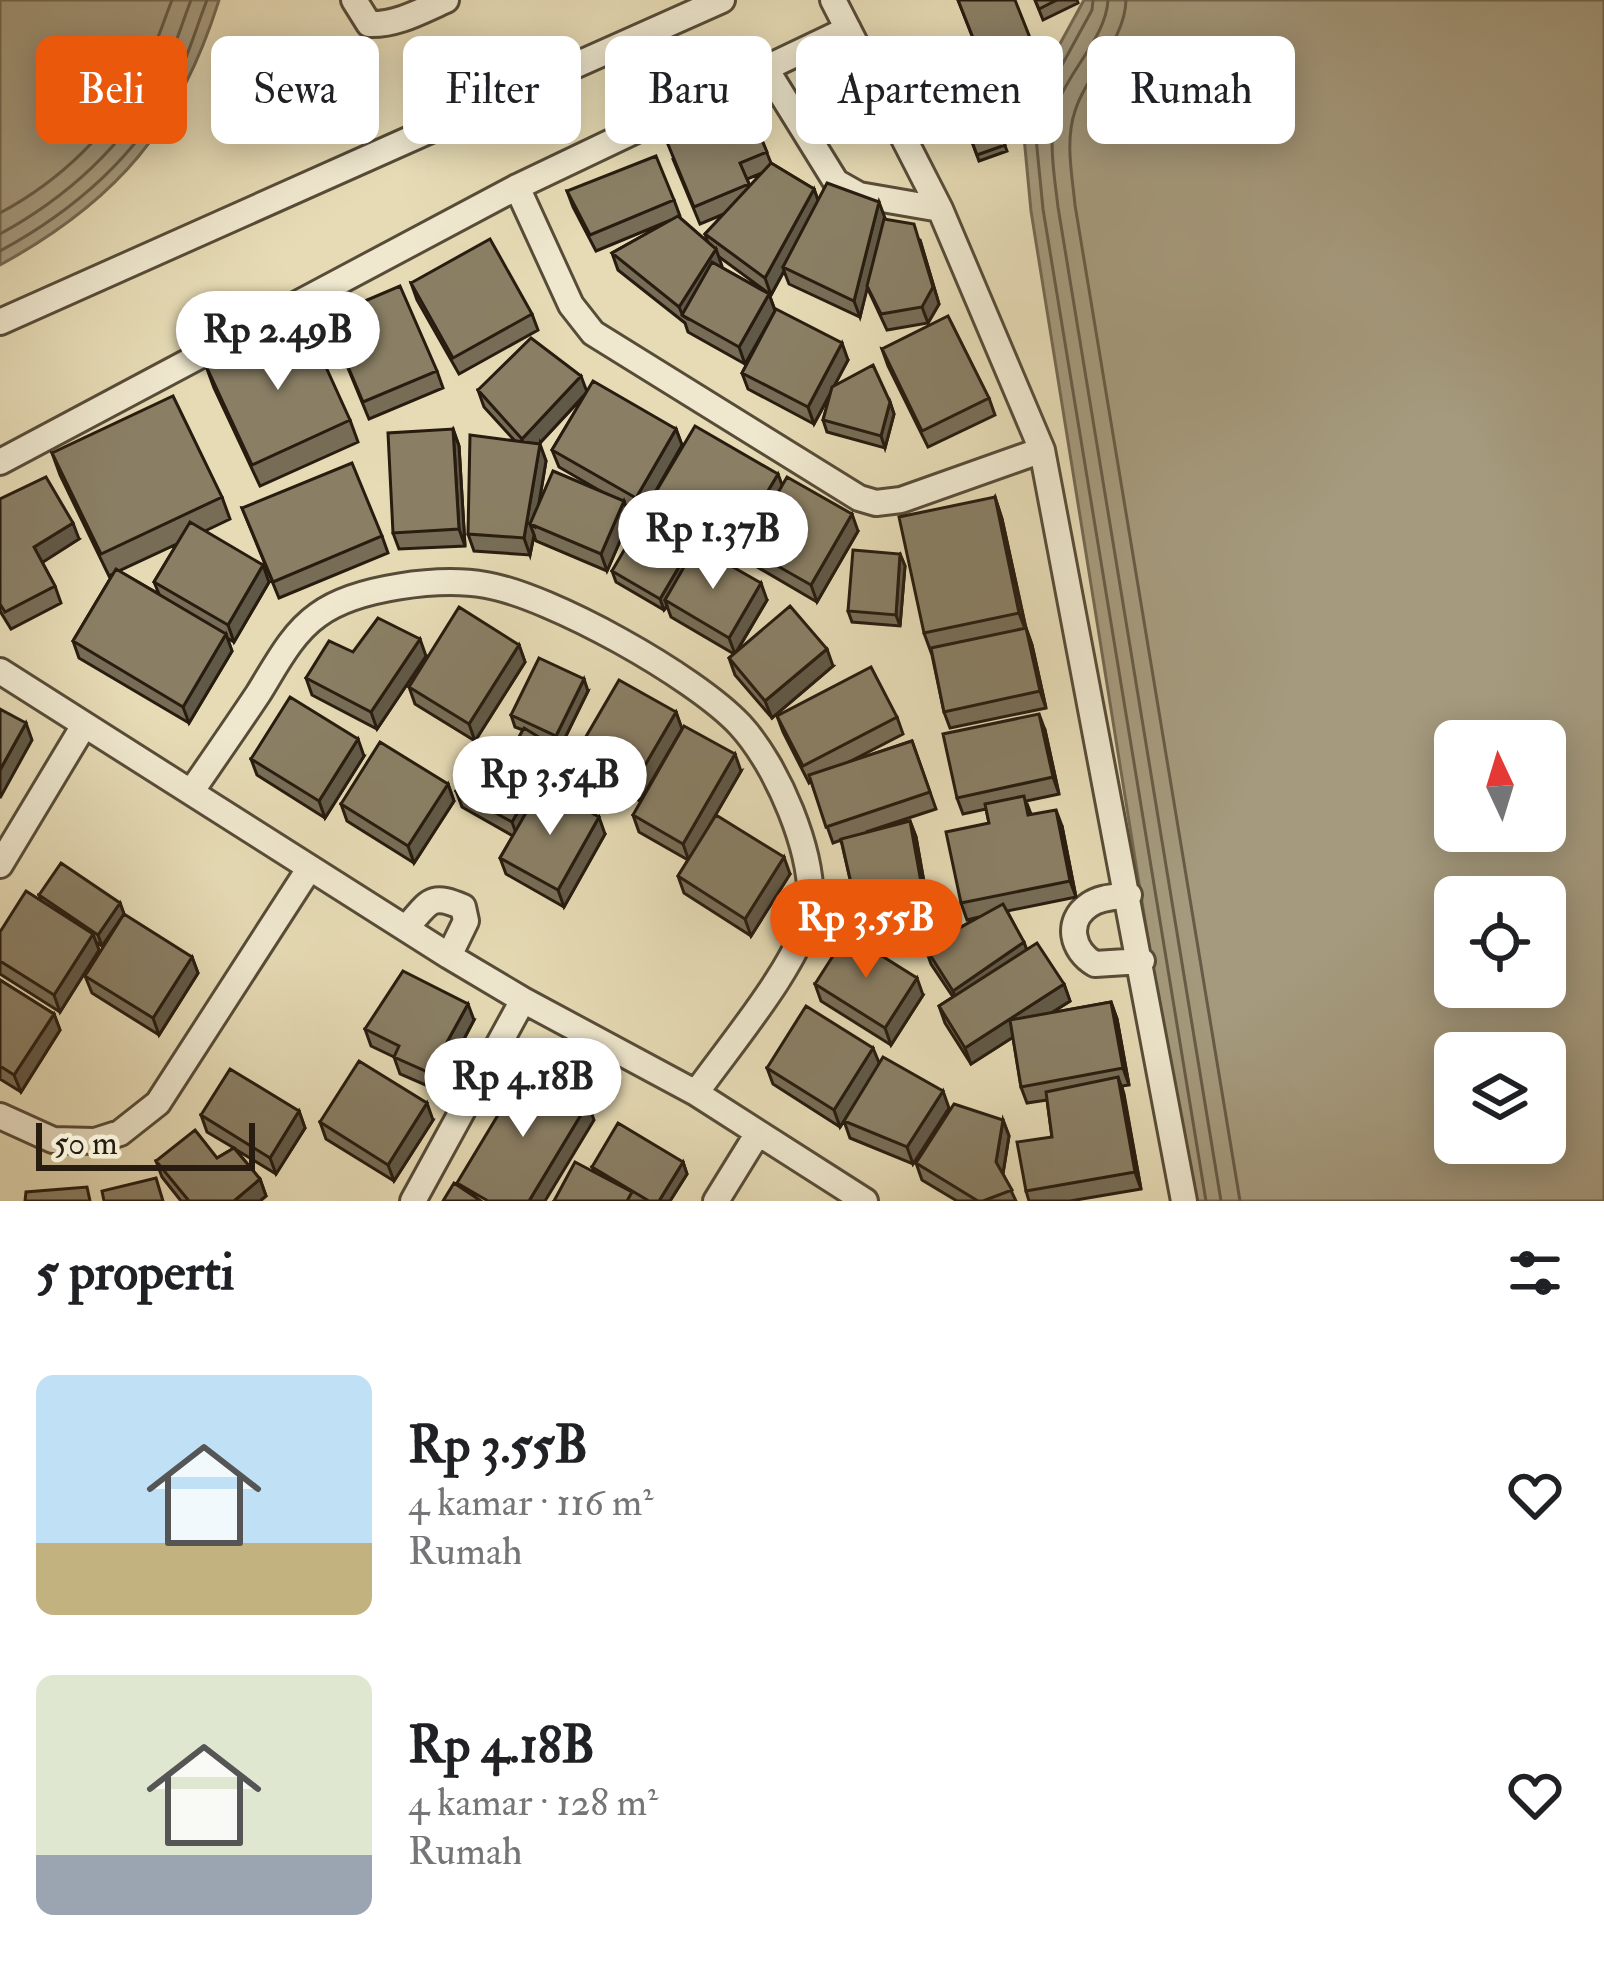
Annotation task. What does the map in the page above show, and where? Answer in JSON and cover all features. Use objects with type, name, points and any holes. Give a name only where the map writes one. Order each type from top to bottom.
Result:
[{"type":"street","points":[[354,0],[361,16],[376,25],[446,0]]},
{"type":"street","points":[[0,322],[722,0]]},
{"type":"street","points":[[833,0],[940,209],[1042,450],[1184,1201]]},
{"type":"street","points":[[772,66],[848,28]]},
{"type":"street","points":[[772,79],[836,182],[859,195],[940,209]]},
{"type":"street","points":[[0,462],[517,187],[608,144]]},
{"type":"street","points":[[517,187],[572,305],[593,333],[859,498],[876,503],[901,500],[1042,450]]},
{"type":"street","points":[[191,792],[294,638],[318,614],[353,597],[419,584],[486,585],[558,609],[630,649],[703,693],[759,749],[790,809],[810,874],[810,913],[794,954],[696,1093]]},
{"type":"street","points":[[0,671],[449,956],[696,1093],[865,1201]]},
{"type":"street","points":[[0,865],[82,727]]},
{"type":"street","points":[[0,1116],[53,1140],[95,1141],[120,1133],[158,1103],[309,869]]},
{"type":"street","points":[[1129,895],[1087,906],[1076,917],[1074,935],[1080,953],[1095,964],[1142,961]]},
{"type":"street","points":[[406,928],[431,900],[440,897],[463,908],[466,921],[449,956]]},
{"type":"street","points":[[413,1201],[523,1000]]},
{"type":"street","points":[[716,1201],[758,1133]]},
{"type":"water","points":[[0,0],[219,0],[187,80],[187,36],[36,36],[36,144],[147,144],[78,215],[0,265]]},
{"type":"water","points":[[1084,0],[1604,0],[1604,1201],[1195,1201],[1160,1014],[1031,211],[1025,144],[1063,144],[1063,38]]},
{"type":"building","points":[[958,0],[1015,0],[1029,36],[972,36]]},
{"type":"building","points":[[1035,0],[1057,0],[1039,9]]},
{"type":"building","points":[[668,144],[764,144],[767,152],[740,163],[749,184],[694,207]]},
{"type":"building","points":[[973,144],[1005,145],[977,155]]},
{"type":"building","points":[[656,156],[674,200],[590,235],[567,191]]},
{"type":"building","points":[[771,163],[814,189],[765,278],[705,234]]},
{"type":"building","points":[[827,183],[879,202],[854,301],[783,267]]},
{"type":"building","points":[[678,216],[716,249],[679,307],[612,253]]},
{"type":"building","points":[[884,219],[914,224],[933,287],[922,307],[881,314],[867,286]]},
{"type":"building","points":[[490,239],[532,314],[453,358],[411,283]]},
{"type":"building","points":[[712,262],[769,294],[739,347],[682,315]]},
{"type":"building","points":[[400,286],[437,371],[363,402],[327,317]]},
{"type":"building","points":[[776,309],[842,343],[808,407],[742,373]]},
{"type":"building","points":[[948,316],[989,398],[922,431],[882,349]]},
{"type":"building","points":[[305,321],[350,420],[252,465],[206,366]]},
{"type":"building","points":[[531,338],[581,376],[522,439],[478,390]]},
{"type":"building","points":[[873,365],[890,402],[881,436],[823,420],[832,387]]},
{"type":"building","points":[[593,381],[676,429],[636,498],[552,450]]},
{"type":"building","points":[[173,396],[222,497],[101,554],[52,453]]},
{"type":"building","points":[[695,426],[778,474],[737,543],[654,495]]},
{"type":"building","points":[[453,429],[459,529],[393,533],[388,433]]},
{"type":"building","points":[[470,435],[540,444],[524,538],[468,534]]},
{"type":"building","points":[[352,463],[382,536],[273,582],[242,508]]},
{"type":"building","points":[[553,471],[624,501],[601,554],[530,524]]},
{"type":"building","points":[[46,477],[73,523],[34,547],[55,586],[5,612],[0,604],[0,499]]},
{"type":"building","points":[[787,477],[852,514],[811,585],[746,548]]},
{"type":"building","points":[[995,497],[1019,613],[924,633],[899,517]]},
{"type":"building","points":[[644,516],[693,543],[660,599],[612,571]]},
{"type":"building","points":[[190,522],[263,565],[228,625],[154,582]]},
{"type":"building","points":[[696,546],[761,583],[729,638],[665,600]]},
{"type":"building","points":[[853,550],[900,554],[896,615],[848,611]]},
{"type":"building","points":[[116,569],[226,634],[183,707],[73,641]]},
{"type":"building","points":[[790,606],[827,649],[765,701],[729,658]]},
{"type":"building","points":[[459,607],[519,645],[469,724],[409,687]]},
{"type":"building","points":[[378,618],[420,639],[371,712],[306,678],[329,641],[353,652]]},
{"type":"building","points":[[1026,628],[1040,691],[944,712],[931,648]]},
{"type":"building","points":[[539,658],[584,679],[556,736],[511,715]]},
{"type":"building","points":[[871,667],[897,717],[803,766],[777,716]]},
{"type":"building","points":[[619,680],[676,712],[634,784],[577,752]]},
{"type":"building","points":[[290,697],[358,739],[319,801],[251,759]]},
{"type":"building","points":[[0,709],[26,723],[0,770]]},
{"type":"building","points":[[1039,714],[1053,777],[957,798],[943,734]]},
{"type":"building","points":[[684,726],[735,754],[683,844],[633,815]]},
{"type":"building","points":[[524,728],[555,747],[512,822],[456,791],[482,746],[506,760]]},
{"type":"building","points":[[912,741],[930,792],[826,827],[809,775]]},
{"type":"building","points":[[380,742],[448,784],[408,846],[341,804]]},
{"type":"building","points":[[542,785],[599,817],[558,890],[500,858]]},
{"type":"building","points":[[1024,796],[1028,815],[1056,810],[1070,881],[961,903],[946,832],[989,823],[985,804]]},
{"type":"building","points":[[716,815],[784,857],[745,919],[678,876]]},
{"type":"building","points":[[910,821],[924,899],[859,918],[841,839]]},
{"type":"building","points":[[61,863],[120,903],[98,935],[39,895]]},
{"type":"building","points":[[26,891],[93,934],[54,995],[0,961],[0,932]]},
{"type":"building","points":[[1003,904],[1024,942],[953,991],[925,947]]},
{"type":"building","points":[[124,914],[192,957],[153,1018],[85,976]]},
{"type":"building","points":[[847,934],[917,978],[885,1028],[815,984]]},
{"type":"building","points":[[1037,943],[1064,984],[965,1048],[939,1006]]},
{"type":"building","points":[[403,971],[468,1004],[430,1073],[394,1057],[399,1046],[365,1029]]},
{"type":"building","points":[[0,980],[54,1014],[14,1075],[0,1066]]},
{"type":"building","points":[[1111,1002],[1123,1068],[1021,1087],[1010,1020]]},
{"type":"building","points":[[806,1006],[873,1048],[834,1110],[767,1068]]},
{"type":"building","points":[[883,1057],[943,1091],[907,1147],[844,1121]]},
{"type":"building","points":[[359,1061],[427,1103],[388,1165],[320,1122]]},
{"type":"building","points":[[527,1067],[588,1103],[529,1201],[488,1201],[457,1183]]},
{"type":"building","points":[[230,1069],[299,1111],[270,1158],[201,1115]]},
{"type":"building","points":[[1118,1077],[1135,1172],[1026,1191],[1017,1142],[1052,1137],[1046,1092]]},
{"type":"building","points":[[954,1104],[1003,1120],[996,1162],[1012,1190],[978,1201],[916,1163]]},
{"type":"building","points":[[618,1123],[683,1162],[659,1201],[649,1201],[592,1167]]},
{"type":"building","points":[[195,1130],[217,1158],[234,1148],[260,1179],[234,1201],[189,1201],[156,1161]]},
{"type":"building","points":[[575,1162],[632,1192],[627,1201],[554,1201]]},
{"type":"building","points":[[156,1178],[163,1201],[104,1201],[102,1191]]},
{"type":"building","points":[[454,1183],[481,1201],[443,1201]]},
{"type":"building","points":[[87,1187],[90,1201],[25,1201],[26,1192]]}]
